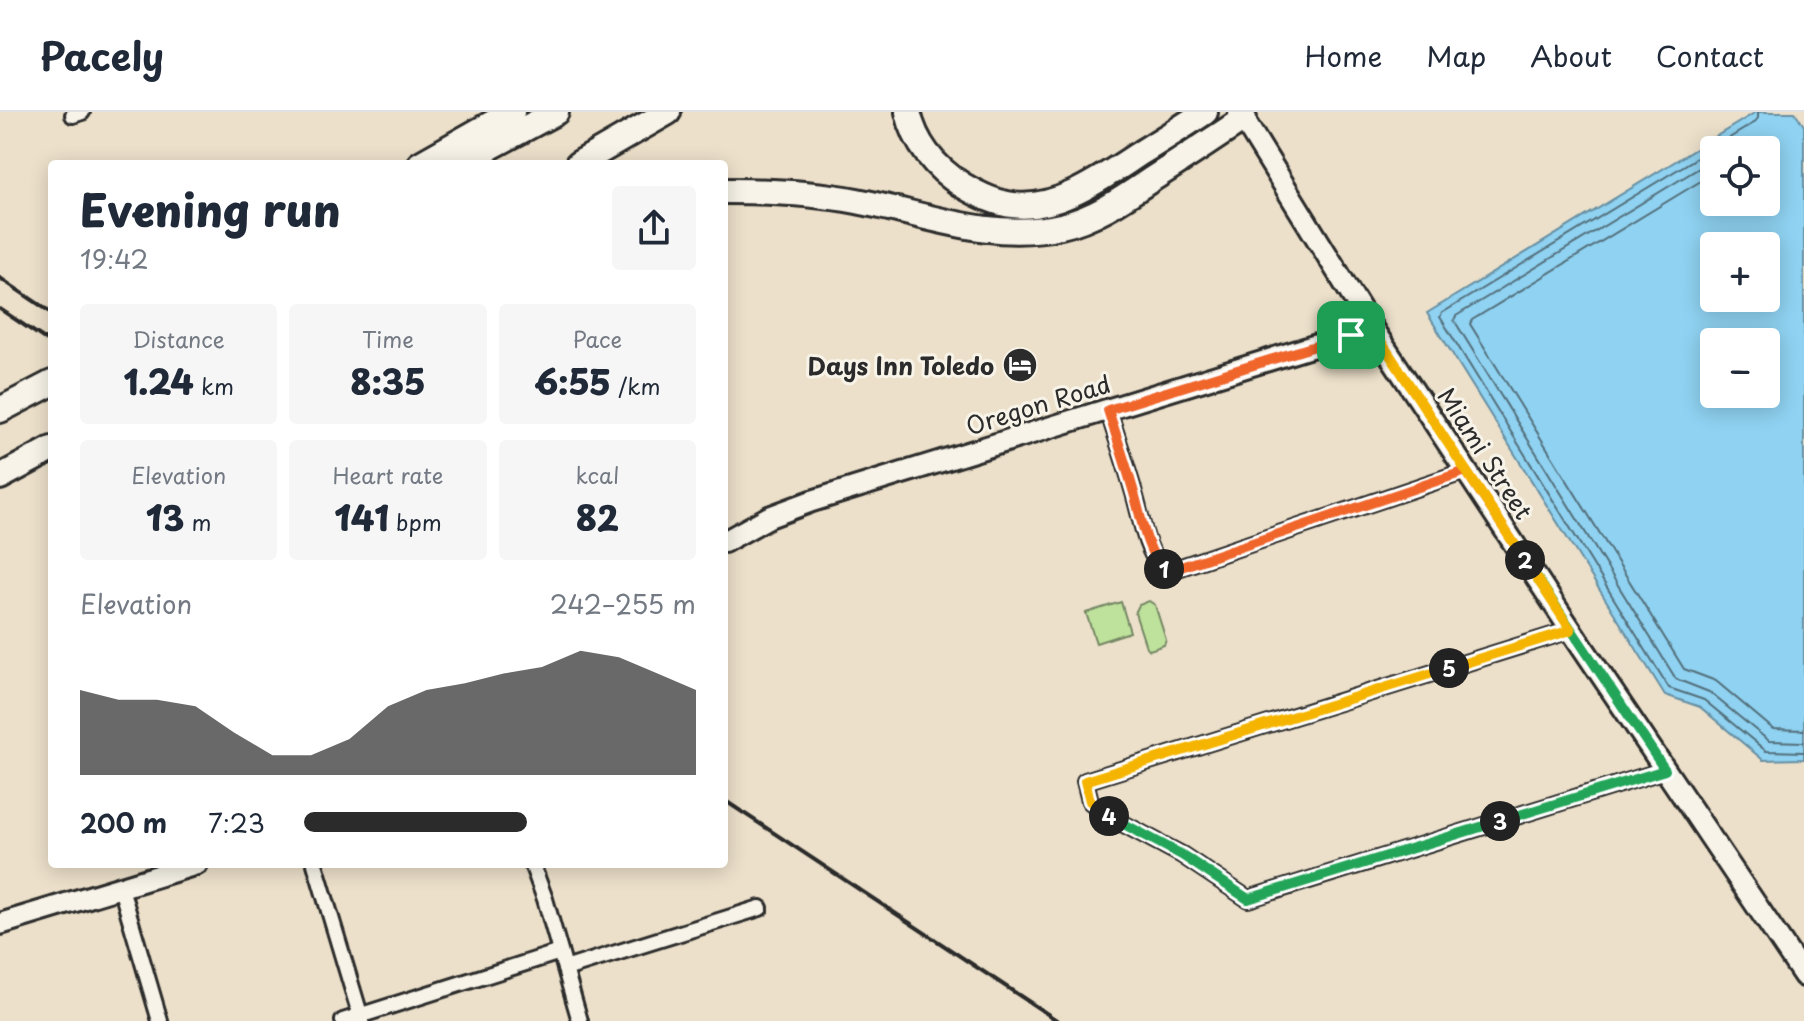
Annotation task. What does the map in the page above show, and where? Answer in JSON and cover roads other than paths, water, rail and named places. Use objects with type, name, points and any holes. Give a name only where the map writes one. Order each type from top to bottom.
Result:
[{"type":"highway","points":[[427,160],[512,112]]},
{"type":"highway","points":[[466,160],[556,112]]},
{"type":"highway","points":[[585,160],[668,112]]},
{"type":"highway","points":[[908,112],[925,151],[948,176],[980,196],[1012,205],[1034,205],[1061,198],[1092,184],[1205,112]]},
{"type":"highway","points":[[728,191],[770,191],[856,201],[970,228],[1005,232],[1061,226],[1096,213],[1133,192],[1242,116]]},
{"type":"highway","points":[[0,410],[48,385]]},
{"type":"highway","points":[[10,471],[48,451]]},
{"type":"main road","name":"Miami Street","points":[[1242,116],[1372,328],[1804,976]]},
{"type":"main road","name":"Oregon Road","points":[[728,540],[783,511],[1372,328]]},
{"type":"main road","points":[[0,924],[184,868]]},
{"type":"street","points":[[1108,410],[1146,542],[1162,569],[1178,568],[1466,471]]},
{"type":"street","points":[[1571,630],[1085,781],[1090,801],[1105,814],[1182,855],[1248,899],[1665,770]]},
{"type":"street","points":[[316,868],[362,1018]]},
{"type":"street","points":[[533,868],[580,1021]]},
{"type":"street","points":[[121,888],[160,1021]]},
{"type":"street","points":[[565,969],[760,908]]},
{"type":"street","points":[[343,1021],[362,1018],[560,952]]},
{"type":"water","points":[[1756,112],[1795,112],[1804,126],[1804,759],[1763,760],[1700,707],[1665,695],[1427,313],[1700,146],[1700,216],[1780,216],[1780,136],[1717,136]]},
{"type":"railway","points":[[0,278],[48,310]]},
{"type":"railway","points":[[0,309],[48,341]]},
{"type":"railway","points":[[728,803],[1058,1021]]},
{"type":"place","name":"Days Inn Toledo","points":[[1020,365]]}]
